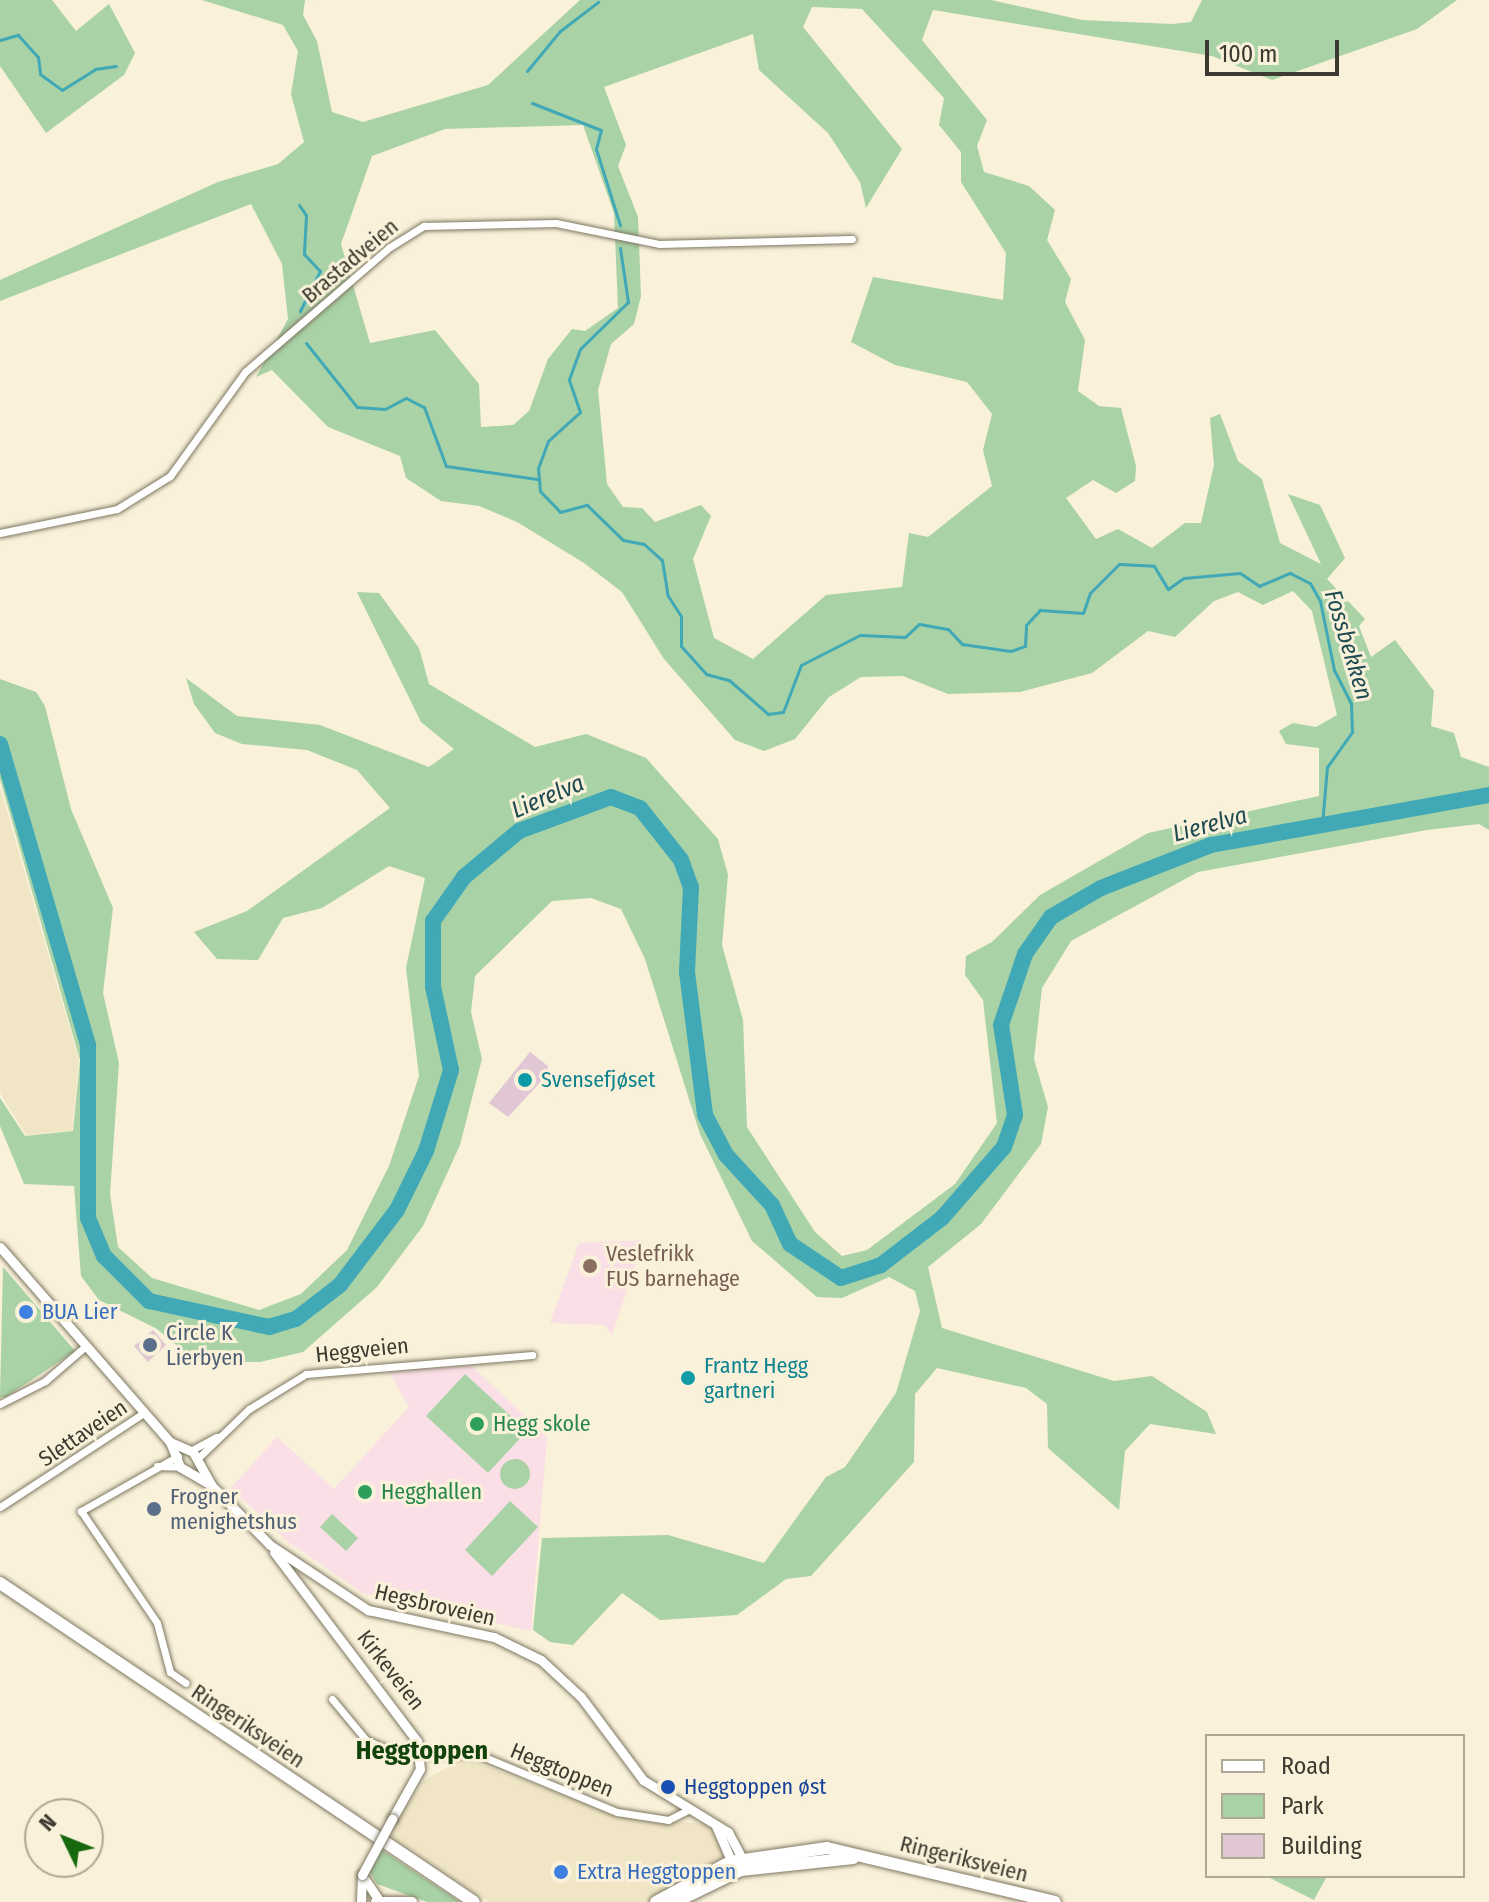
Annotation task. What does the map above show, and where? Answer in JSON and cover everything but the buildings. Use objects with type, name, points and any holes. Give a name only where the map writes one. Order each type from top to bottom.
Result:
[{"type":"main road","name":"Ringeriksveien","points":[[0,1583],[474,1902]]},
{"type":"main road","name":"Ringeriksveien","points":[[675,1902],[746,1857],[827,1848],[1055,1902]]},
{"type":"main road","name":"Ringeriksveien","points":[[656,1902],[735,1866],[864,1857]]},
{"type":"main road","points":[[377,1901],[412,1902]]},
{"type":"street","name":"Brastadveien","points":[[0,533],[117,509],[170,476],[245,372],[390,247],[424,226],[556,223],[659,244],[852,239]]},
{"type":"street","name":"Hegsbroveien","points":[[0,1247],[170,1442],[270,1545],[368,1610],[494,1637],[541,1660],[581,1697],[643,1780],[716,1826],[746,1857]]},
{"type":"street","points":[[0,1404],[45,1381],[87,1345]]},
{"type":"street","name":"Heggveien","points":[[188,1459],[306,1374],[532,1355]]},
{"type":"street","name":"Slettaveien","points":[[0,1507],[145,1412]]},
{"type":"street","points":[[186,1683],[170,1672],[157,1623],[81,1511],[157,1466],[188,1459]]},
{"type":"street","name":"Kirkeveien","points":[[270,1545],[403,1715],[420,1754]]},
{"type":"street","points":[[332,1699],[366,1740],[400,1755]]},
{"type":"street","points":[[361,1902],[362,1875],[417,1779],[420,1754]]},
{"type":"street","name":"Heggtoppen","points":[[420,1754],[477,1754],[634,1815],[668,1820],[688,1810]]},
{"type":"street","points":[[716,1826],[735,1866]]},
{"type":"street","points":[[362,1875],[377,1901]]},
{"type":"shaded area","points":[[0,787],[79,1060],[72,1131],[26,1135],[0,1093]]},
{"type":"shaded area","points":[[643,1240],[612,1335],[604,1325],[550,1323],[579,1243]]},
{"type":"shaded area","name":"Hegg skole","points":[[472,1366],[547,1437],[531,1631],[363,1593],[287,1541],[231,1488],[277,1437],[334,1489],[409,1407],[388,1370]]},
{"type":"shaded area","points":[[465,1758],[619,1817],[706,1824],[720,1838],[723,1856],[649,1902],[489,1902],[388,1834],[424,1780]]},
{"type":"green space","points":[[0,0],[52,0],[76,31],[109,4],[135,53],[124,75],[46,133],[0,66]]},
{"type":"green space","points":[[202,0],[305,0],[303,15],[317,41],[332,112],[363,122],[488,85],[580,0],[991,0],[1082,20],[1172,24],[1191,22],[1202,0],[1457,0],[1417,29],[1272,80],[1212,56],[933,10],[922,40],[987,120],[977,146],[984,172],[1029,186],[1055,210],[1047,240],[1071,279],[1065,302],[1085,340],[1078,391],[1099,406],[1121,408],[1136,466],[1135,481],[1116,493],[1093,480],[1066,498],[1096,539],[1118,529],[1152,548],[1185,523],[1201,523],[1214,465],[1210,418],[1220,414],[1238,461],[1262,479],[1280,543],[1321,564],[1288,494],[1320,505],[1345,558],[1327,579],[1365,619],[1359,626],[1371,657],[1395,640],[1434,691],[1431,726],[1454,733],[1461,757],[1489,767],[1489,830],[1479,824],[1427,830],[1198,872],[1071,941],[1042,988],[1034,1059],[1048,1107],[1041,1144],[981,1224],[928,1267],[942,1328],[1114,1381],[1152,1376],[1207,1412],[1216,1434],[1150,1424],[1125,1451],[1119,1510],[1048,1448],[1047,1404],[1026,1388],[937,1368],[915,1394],[914,1462],[811,1576],[786,1579],[737,1615],[660,1620],[622,1593],[573,1645],[550,1642],[533,1630],[542,1538],[668,1535],[764,1563],[826,1477],[845,1467],[896,1393],[920,1311],[915,1291],[889,1277],[842,1298],[817,1297],[752,1241],[700,1134],[645,959],[621,909],[591,898],[552,901],[475,976],[471,1012],[482,1059],[460,1145],[423,1226],[377,1287],[303,1352],[260,1362],[196,1361],[157,1329],[99,1300],[81,1276],[74,1186],[24,1184],[0,1126],[0,1098],[25,1136],[73,1131],[80,1060],[0,779],[0,679],[36,692],[45,706],[71,809],[113,908],[103,993],[119,1063],[110,1194],[118,1247],[152,1278],[259,1310],[301,1294],[347,1250],[389,1166],[419,1076],[406,968],[425,878],[389,866],[322,908],[283,918],[258,960],[217,959],[194,932],[247,911],[390,808],[357,770],[307,750],[242,744],[215,733],[194,704],[186,678],[237,716],[320,725],[429,767],[454,749],[421,722],[357,592],[379,593],[419,648],[429,684],[535,747],[586,734],[646,758],[718,839],[728,875],[722,945],[743,1020],[747,1127],[815,1232],[842,1256],[867,1250],[955,1184],[997,1123],[983,1000],[965,975],[966,956],[992,942],[1040,895],[1148,833],[1319,796],[1319,748],[1286,744],[1279,731],[1293,723],[1316,727],[1337,715],[1312,611],[1293,591],[1263,605],[1238,592],[1214,601],[1175,637],[1148,631],[1092,673],[1020,692],[948,694],[903,676],[861,677],[829,697],[795,739],[764,751],[735,740],[664,659],[622,592],[584,563],[517,522],[479,506],[441,501],[406,478],[400,456],[328,427],[272,370],[256,377],[288,319],[282,264],[251,204],[0,301],[0,280],[218,182],[278,164],[304,142],[291,94],[298,51],[283,25]],"holes":[[[812,7],[862,9],[944,98],[939,125],[961,152],[961,182],[1006,253],[1003,300],[873,277],[851,342],[895,365],[967,382],[992,414],[983,450],[992,486],[928,537],[909,533],[902,587],[826,595],[753,659],[714,638],[693,559],[711,516],[701,505],[655,522],[642,508],[623,507],[607,484],[598,390],[611,344],[634,324],[641,296],[638,217],[618,166],[626,145],[604,87],[753,34],[759,70],[828,133],[860,182],[866,208],[902,149],[803,27]],[[583,125],[614,213],[618,308],[585,331],[572,329],[548,359],[529,411],[513,425],[481,427],[479,384],[435,330],[370,343],[341,244],[372,156],[445,129]]]},
{"type":"green space","points":[[3,1267],[75,1351],[6,1397],[0,1397]]},
{"type":"green space","name":"Hegg skole","points":[[465,1374],[527,1431],[488,1473],[426,1416]]},
{"type":"green space","points":[[515,1459],[526,1463],[530,1474],[526,1485],[515,1489],[504,1485],[500,1474],[504,1463]]},
{"type":"green space","points":[[510,1501],[538,1527],[492,1576],[465,1550]]},
{"type":"green space","points":[[332,1514],[358,1538],[346,1551],[320,1527]]},
{"type":"green space","points":[[380,1849],[460,1902],[427,1902],[377,1884],[369,1870]]},
{"type":"green space","points":[[1270,1878],[1326,1878],[1314,1900]]},
{"type":"waterway","name":"Fossbekken","points":[[527,71],[560,31],[598,2]]},
{"type":"waterway","points":[[0,40],[18,35],[38,57],[40,74],[62,90],[95,69],[116,66]]},
{"type":"waterway","name":"Fossbekken","points":[[532,103],[601,130],[596,149],[620,225]]},
{"type":"waterway","points":[[299,205],[306,215],[304,254],[320,271],[300,311]]},
{"type":"waterway","name":"Fossbekken","points":[[620,248],[628,302],[580,349],[569,380],[580,412],[548,441],[538,468],[540,491],[560,512],[587,505],[623,540],[644,544],[662,560],[668,596],[681,616],[681,646],[706,674],[729,680],[768,714],[783,712],[801,665],[860,635],[905,637],[919,624],[948,629],[962,644],[1011,651],[1025,646],[1026,625],[1040,610],[1083,613],[1090,593],[1119,564],[1154,566],[1168,589],[1184,578],[1240,573],[1259,586],[1290,573],[1310,583],[1320,601],[1334,670],[1351,703],[1352,732],[1327,767],[1322,824]]},
{"type":"waterway","points":[[306,343],[357,407],[385,409],[406,398],[424,407],[446,466],[537,479]]},
{"type":"waterway","name":"Lierelva","points":[[0,744],[88,1045],[88,1218],[104,1256],[149,1301],[269,1327],[296,1319],[340,1285],[397,1210],[426,1151],[451,1070],[433,987],[433,921],[464,877],[519,831],[611,797],[640,808],[681,860],[691,887],[687,972],[705,1115],[726,1155],[772,1205],[790,1244],[841,1278],[881,1265],[942,1218],[1004,1147],[1015,1115],[1001,1025],[1025,954],[1051,917],[1101,888],[1211,845],[1489,795]]},
{"type":"place","name":"Svensefjøset","points":[[525,1080]]},
{"type":"place","name":"Veslefrikk FUS barnehage","points":[[590,1266]]},
{"type":"place","name":"BUA Lier","points":[[26,1312]]},
{"type":"place","name":"Circle K Lierbyen","points":[[150,1345]]},
{"type":"place","name":"Frantz Hegg gartneri","points":[[688,1378]]},
{"type":"place","name":"Hegg skole","points":[[477,1424]]},
{"type":"place","name":"Hegghallen","points":[[365,1492]]},
{"type":"place","name":"Frogner menighetshus","points":[[154,1509]]},
{"type":"place","name":"Heggtoppen øst","points":[[668,1787]]},
{"type":"place","name":"Extra Heggtoppen","points":[[561,1872]]},
{"type":"district","name":"Heggtoppen","points":[[422,1751]]}]
